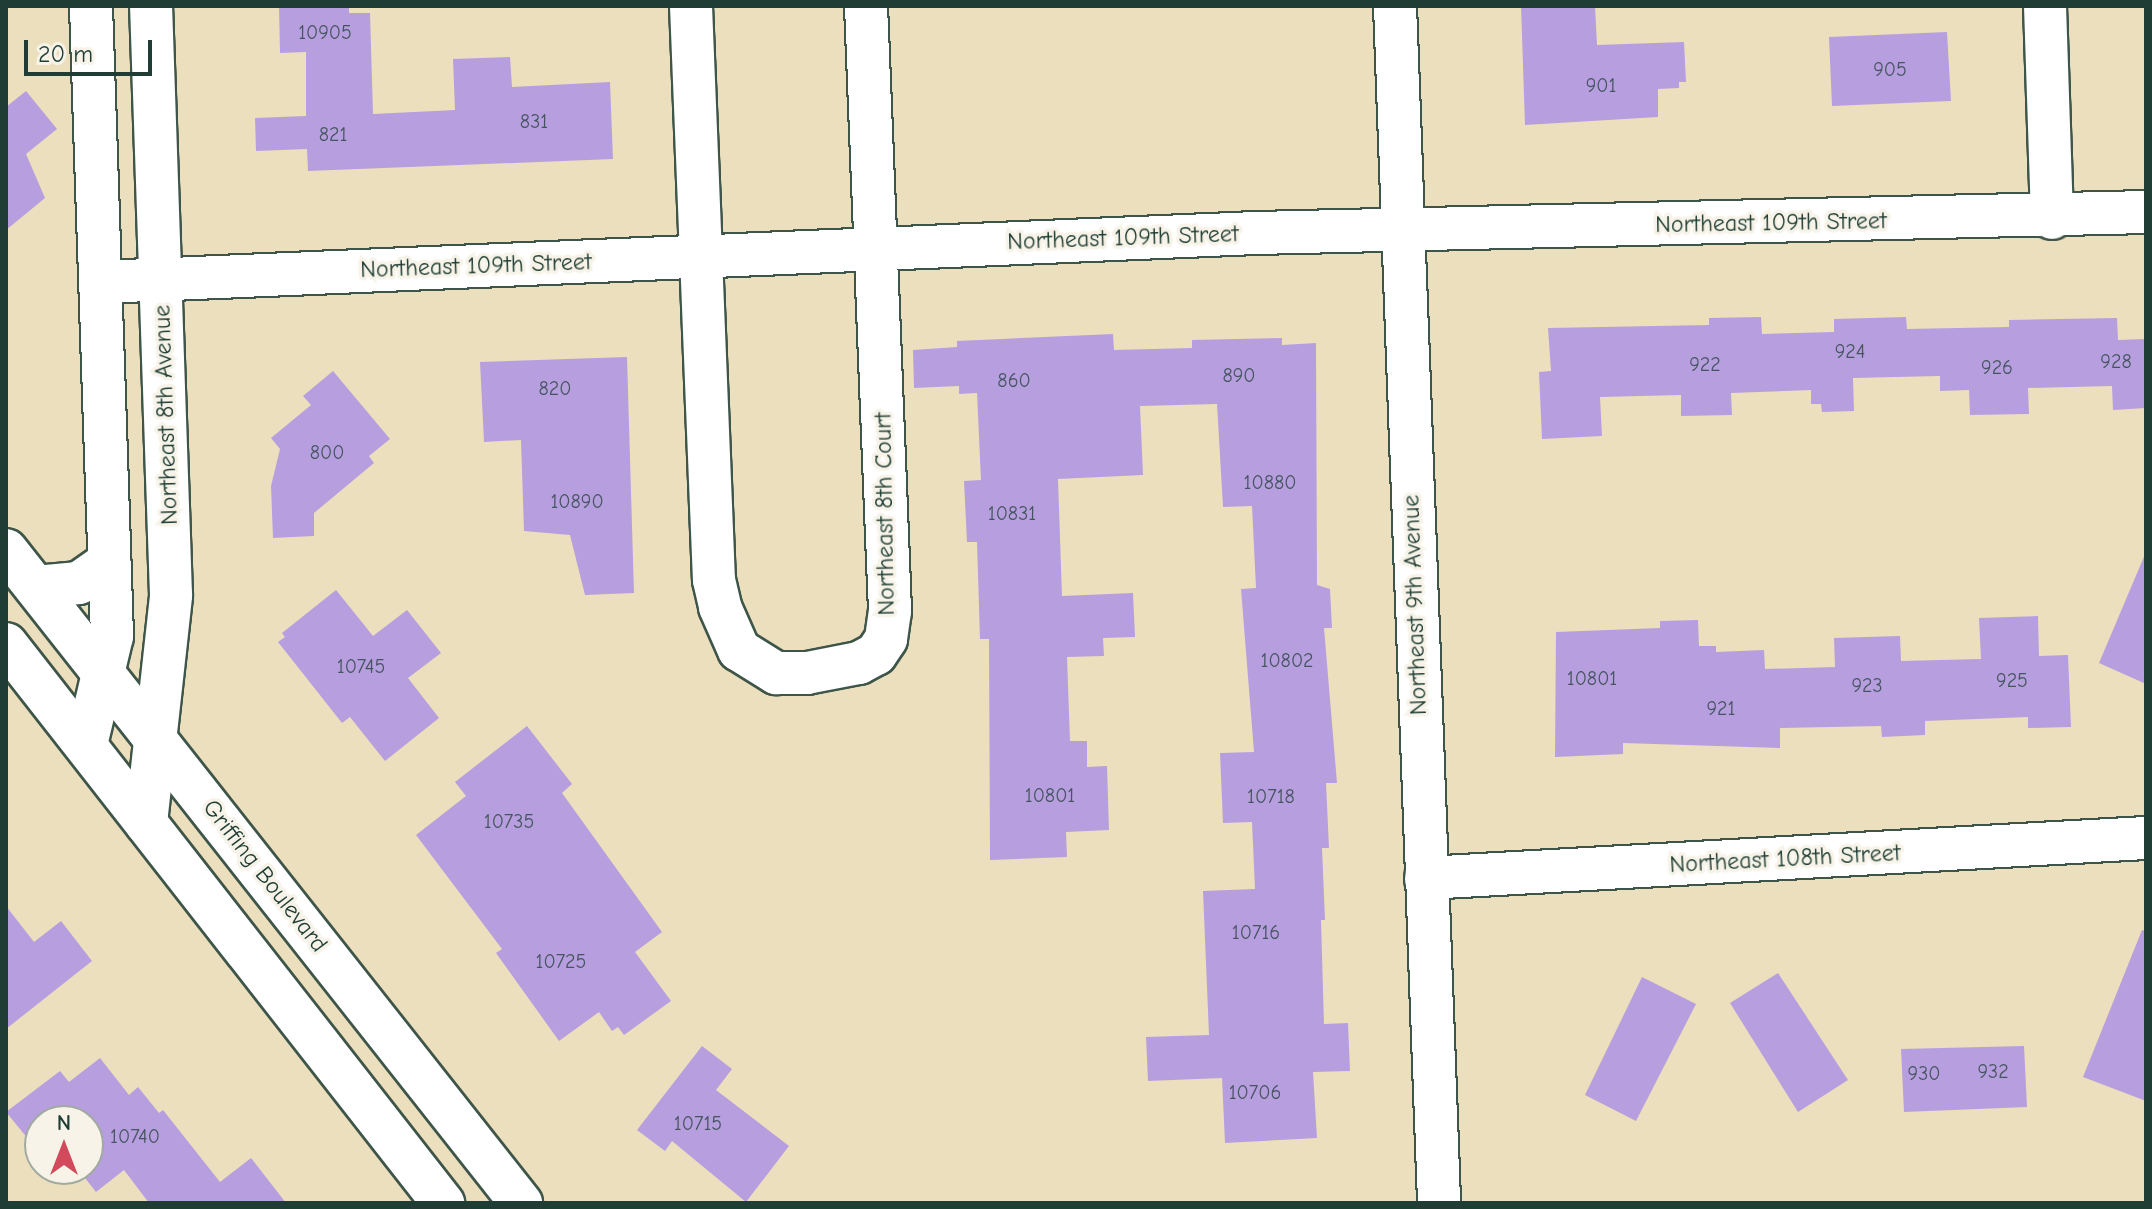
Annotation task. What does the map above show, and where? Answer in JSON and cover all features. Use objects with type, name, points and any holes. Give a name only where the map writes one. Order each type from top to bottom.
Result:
[{"type":"street","points":[[86,745],[106,675],[112,636],[91,6]]},
{"type":"street","name":"Northeast 8th Avenue","points":[[146,823],[171,595],[151,6]]},
{"type":"street","name":"Northeast 8th Court","points":[[691,6],[712,554],[720,607],[734,642],[755,663],[776,673],[807,673],[859,663],[876,654],[886,639],[891,586],[866,6]]},
{"type":"street","name":"Northeast 9th Avenue","points":[[1395,6],[1439,1203]]},
{"type":"street","points":[[2045,6],[2052,218]]},
{"type":"street","name":"Northeast 109th Street","points":[[101,282],[1401,229],[2052,218],[2146,212]]},
{"type":"street","name":"Griffing Boulevard","points":[[6,550],[157,736],[521,1203]]},
{"type":"street","points":[[36,587],[79,583],[109,562]]},
{"type":"street","points":[[6,644],[443,1203]]},
{"type":"street","name":"Northeast 108th Street","points":[[1426,878],[2145,839]]},
{"type":"building","points":[[279,6],[349,6],[349,13],[370,13],[373,114],[455,110],[453,59],[510,57],[512,87],[610,82],[613,159],[308,171],[307,149],[256,151],[255,118],[306,116],[306,52],[280,53]]},
{"type":"building","points":[[1521,6],[1595,6],[1597,45],[1684,42],[1686,82],[1679,82],[1679,88],[1658,89],[1658,117],[1525,125]]},
{"type":"building","points":[[1947,32],[1951,101],[1832,106],[1829,37]]},
{"type":"building","points":[[26,91],[57,129],[26,154],[45,198],[6,230],[6,107]]},
{"type":"building","points":[[1761,317],[1762,334],[1834,332],[1834,319],[1906,317],[1907,329],[2009,327],[2009,320],[2117,318],[2118,340],[2146,339],[2146,408],[2113,410],[2112,386],[2028,388],[2029,414],[1970,415],[1969,390],[1940,391],[1940,376],[1853,378],[1854,411],[1822,412],[1821,404],[1811,404],[1811,390],[1731,393],[1732,415],[1681,416],[1681,395],[1600,397],[1602,436],[1542,439],[1539,372],[1551,371],[1548,328],[1709,325],[1709,318]]},
{"type":"building","points":[[1113,334],[1114,350],[1192,348],[1192,340],[1282,338],[1282,345],[1316,343],[1317,585],[1330,589],[1332,628],[1324,628],[1337,783],[1326,783],[1329,848],[1322,848],[1324,1024],[1348,1023],[1350,1071],[1313,1072],[1317,1138],[1225,1143],[1222,1078],[1148,1081],[1146,1037],[1209,1035],[1203,891],[1255,889],[1252,822],[1223,823],[1220,753],[1254,752],[1241,589],[1256,588],[1252,506],[1223,507],[1217,404],[1140,406],[1143,475],[1058,479],[1062,596],[1133,593],[1135,637],[1103,638],[1104,656],[1067,657],[1070,741],[1087,741],[1087,767],[1107,766],[1109,830],[1066,832],[1067,857],[990,860],[989,639],[980,639],[977,542],[967,542],[964,481],[981,480],[977,393],[959,394],[959,386],[914,388],[913,350],[957,347],[957,341]]},
{"type":"building","points":[[627,357],[634,593],[585,595],[570,535],[524,531],[521,440],[484,442],[480,362]]},
{"type":"building","points":[[333,371],[390,439],[369,456],[374,463],[314,513],[314,536],[273,538],[271,486],[280,449],[271,438],[311,405],[303,396]]},
{"type":"building","points":[[2146,552],[2146,684],[2099,663]]},
{"type":"building","points":[[336,590],[373,636],[407,610],[441,653],[408,678],[439,718],[385,761],[350,717],[342,723],[278,642],[285,637],[282,633]]},
{"type":"building","points":[[2038,616],[2039,656],[2068,655],[2071,727],[2028,728],[2028,717],[1925,721],[1925,735],[1882,737],[1881,726],[1780,728],[1780,748],[1623,743],[1623,754],[1555,757],[1556,632],[1660,628],[1660,621],[1698,620],[1699,646],[1716,646],[1716,652],[1764,650],[1765,669],[1835,667],[1834,638],[1900,636],[1901,661],[1981,659],[1979,618]]},
{"type":"building","points":[[527,726],[572,784],[562,793],[662,932],[635,952],[671,1001],[624,1035],[618,1027],[612,1031],[599,1012],[559,1041],[496,953],[502,949],[416,835],[466,796],[455,782]]},
{"type":"building","points":[[6,906],[34,942],[61,921],[92,961],[6,1029]]},
{"type":"building","points":[[2142,930],[2146,931],[2146,1101],[2083,1077]]},
{"type":"building","points":[[1778,973],[1848,1080],[1798,1112],[1730,1003]]},
{"type":"building","points":[[1642,977],[1696,1004],[1636,1121],[1585,1095]]},
{"type":"building","points":[[702,1046],[732,1069],[716,1090],[789,1146],[746,1202],[672,1141],[665,1151],[637,1130]]},
{"type":"building","points":[[2024,1046],[2027,1107],[1904,1112],[1901,1049]]},
{"type":"building","points":[[100,1058],[129,1095],[138,1087],[159,1113],[163,1110],[220,1182],[251,1158],[286,1203],[149,1203],[124,1170],[96,1192],[91,1185],[104,1185],[104,1105],[24,1105],[24,1134],[6,1112],[60,1071],[69,1082]]}]
